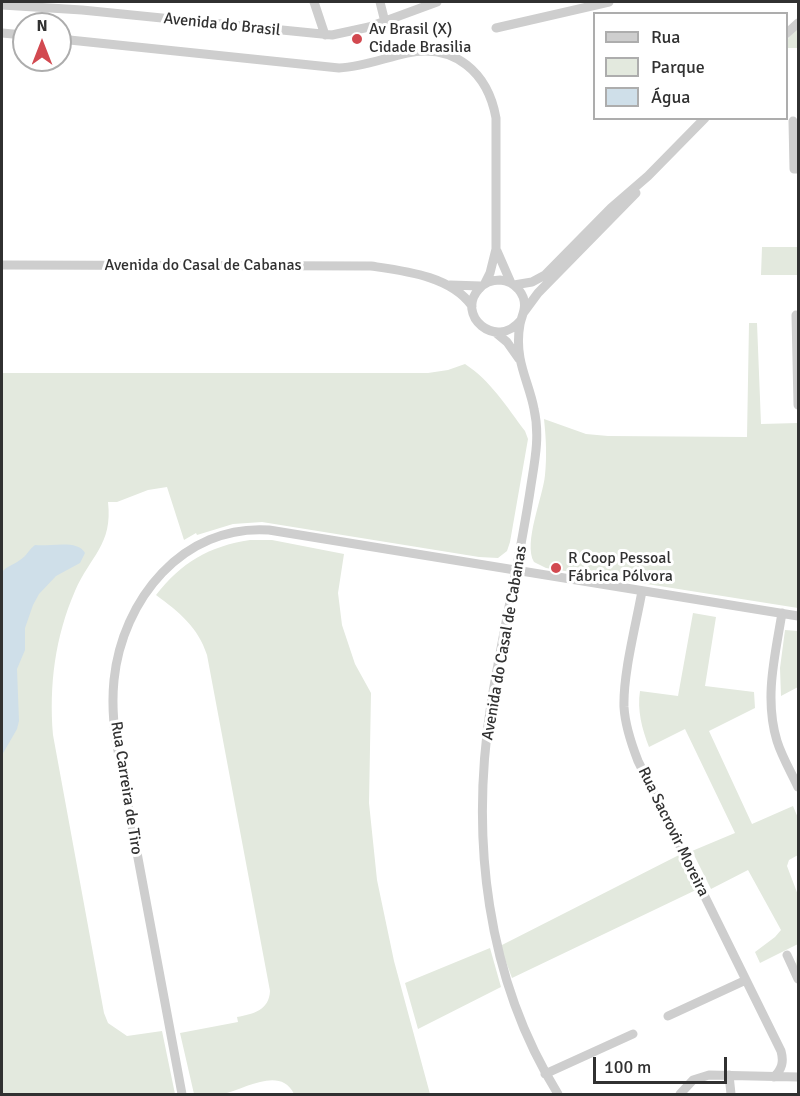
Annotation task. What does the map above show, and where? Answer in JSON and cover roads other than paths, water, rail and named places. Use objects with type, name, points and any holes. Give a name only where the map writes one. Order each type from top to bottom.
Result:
[{"type":"street","points":[[314,2],[325,35]]},
{"type":"street","points":[[381,2],[385,22]]},
{"type":"street","name":"Avenida do Brasil","points":[[2,5],[56,5],[325,35],[349,33],[436,2]]},
{"type":"street","points":[[496,28],[609,2]]},
{"type":"street","points":[[72,40],[339,68],[361,66],[407,53],[424,51],[447,55],[464,62],[484,83],[492,100],[496,118],[496,249],[490,273],[474,296],[472,306]]},
{"type":"street","points":[[496,249],[513,284],[532,282],[545,275],[703,120]]},
{"type":"street","points":[[793,121],[794,169],[798,169]]},
{"type":"street","points":[[495,332],[512,328],[538,293],[628,200],[648,176]]},
{"type":"street","name":"Avenida do Casal de Cabanas","points":[[2,265],[350,265],[397,270],[461,286],[482,285],[498,280],[513,284],[523,297],[519,347],[534,409],[537,439],[517,570],[491,704],[482,803],[483,855],[492,926],[502,965],[524,1029],[545,1074],[558,1095]]},
{"type":"street","name":"Avenida do Casal de Cabanas","points":[[438,282],[459,292],[472,306],[479,324],[495,332],[507,342],[521,361]]},
{"type":"street","points":[[796,315],[798,405]]},
{"type":"street","name":"Rua Carreira de Tiro","points":[[182,1095],[146,909],[114,721],[116,667],[129,621],[145,593],[167,566],[202,542],[229,532],[269,530],[798,616]]},
{"type":"street","name":"Rua Sacrovir Moreira","points":[[642,591],[625,695],[625,714],[629,736],[638,761],[781,1051],[783,1060],[798,1077]]},
{"type":"street","points":[[782,613],[771,677],[770,699],[778,742],[798,787]]},
{"type":"street","points":[[787,955],[798,979]]},
{"type":"street","points":[[668,1016],[746,980]]},
{"type":"street","points":[[545,1074],[633,1034]]},
{"type":"street","points":[[774,1077],[780,1070],[783,1060]]},
{"type":"street","points":[[680,1095],[693,1080],[701,1077],[729,1075],[798,1077]]},
{"type":"street","points":[[729,1075],[731,1095]]},
{"type":"water","points":[[35,545],[70,545],[76,546],[85,553],[80,563],[56,576],[39,594],[33,605],[25,628],[25,650],[17,669],[19,721],[2,755],[2,572],[22,558]]},
{"type":"place","name":"Av Brasil (X) Cidade Brasilia","points":[[357,39]]},
{"type":"place","name":"R Coop Pessoal Fábrica Pólvora","points":[[556,568]]}]
